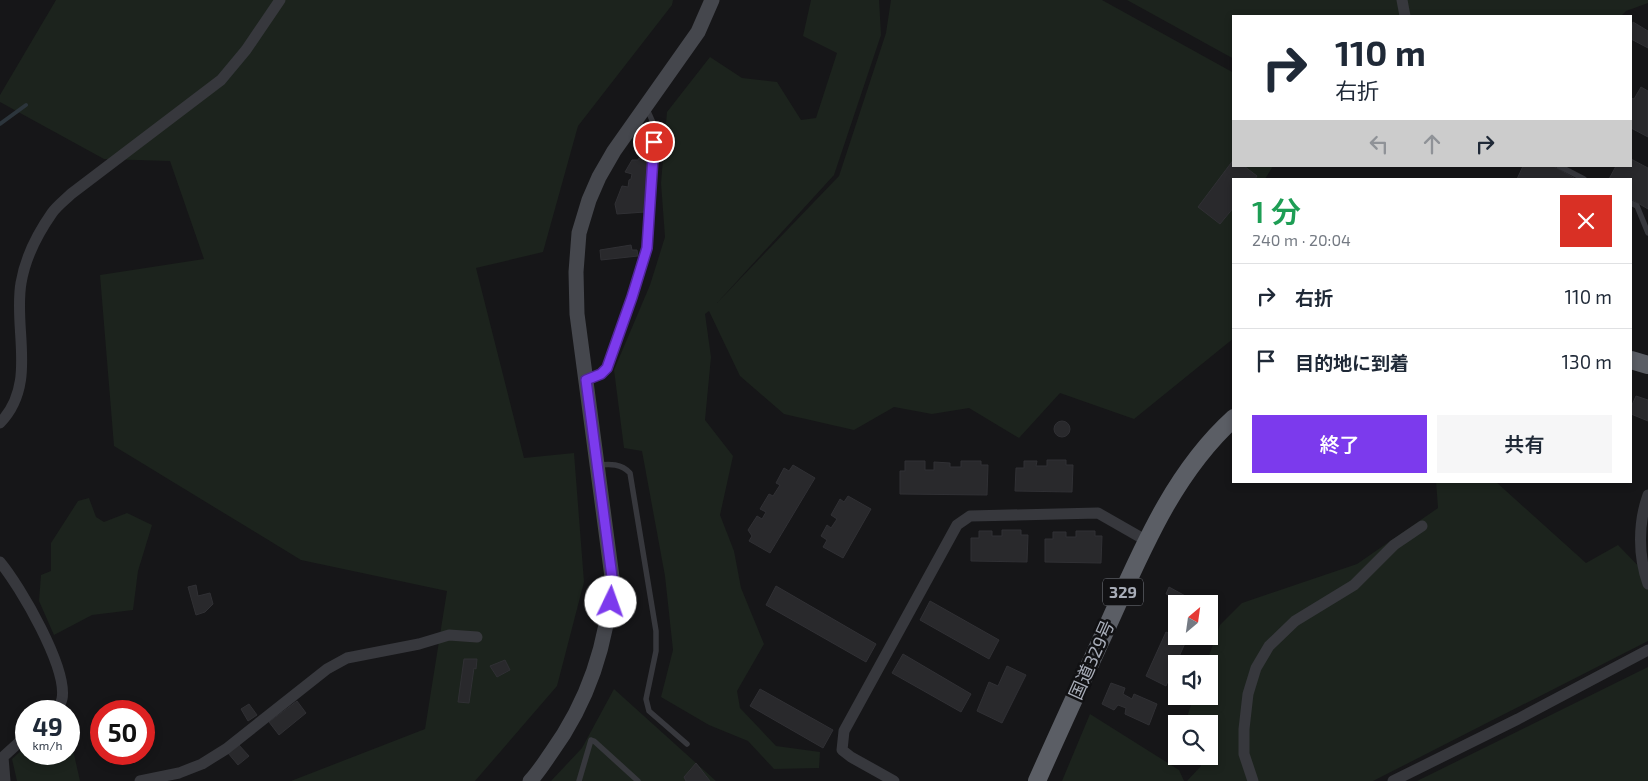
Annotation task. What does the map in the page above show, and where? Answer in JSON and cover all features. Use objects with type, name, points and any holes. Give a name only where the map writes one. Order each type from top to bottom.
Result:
[{"type":"highway","points":[[1632,360],[1648,366]]},
{"type":"highway","name":"国道329号","points":[[1037,781],[1147,541],[1179,484],[1203,451],[1232,420]]},
{"type":"main road","points":[[533,780],[559,742],[576,712],[596,665],[607,628],[612,577],[577,314],[576,272],[579,233],[589,200],[614,150],[698,32],[712,0]]},
{"type":"street","points":[[0,422],[18,392],[23,358],[20,333],[20,283],[28,256],[52,213],[71,194],[221,80],[246,50],[280,0]]},
{"type":"street","points":[[1402,0],[1405,15]]},
{"type":"street","points":[[1648,495],[1640,527],[1644,572],[1648,584]]},
{"type":"street","points":[[894,781],[842,750],[844,731],[957,525],[970,516],[1098,512],[1147,541]]},
{"type":"street","points":[[1253,781],[1244,754],[1244,729],[1248,694],[1256,668],[1268,646],[1295,621],[1354,585],[1394,545],[1422,526]]},
{"type":"street","points":[[0,562],[11,575],[49,643],[61,684],[61,700]]},
{"type":"street","points":[[140,781],[179,773],[202,764],[226,748],[327,669],[347,658],[419,644],[449,635],[477,637]]},
{"type":"street","points":[[1393,781],[1518,719],[1648,650]]},
{"type":"street","points":[[5,781],[3,757],[15,746]]},
{"type":"lane","points":[[586,380],[601,374],[607,368],[647,248],[655,127],[646,107]]},
{"type":"lane","points":[[1561,167],[1582,178]]},
{"type":"lane","points":[[1632,203],[1638,206],[1648,233]]},
{"type":"lane","points":[[597,465],[618,465],[625,467],[630,473],[656,631],[656,651],[646,700],[649,711],[688,744]]},
{"type":"lane","points":[[579,781],[591,740],[638,781]]},
{"type":"shaded area","points":[[56,0],[673,0],[672,5],[578,126],[543,252],[476,268],[524,458],[574,453],[584,582],[557,686],[475,781],[291,781],[425,729],[447,591],[301,560],[114,446],[100,275],[204,259],[170,161],[104,159],[0,102],[0,95]]},
{"type":"shaded area","points":[[811,0],[879,0],[881,35],[834,175],[717,303],[839,176],[886,33],[891,0],[1102,0],[1232,72],[1232,167],[1272,167],[1266,178],[1232,178],[1232,340],[1134,419],[1060,393],[1019,438],[969,408],[932,414],[894,407],[854,430],[784,414],[740,376],[709,311],[705,314],[711,357],[705,420],[733,456],[720,515],[734,551],[741,588],[764,644],[737,691],[740,708],[776,746],[820,752],[819,768],[774,769],[748,741],[709,725],[661,697],[673,650],[665,576],[642,451],[624,448],[614,370],[650,285],[665,237],[661,183],[667,112],[710,57],[742,78],[777,82],[801,120],[816,118],[837,53],[803,36]]},
{"type":"shaded area","points":[[1127,0],[1648,0],[1648,3],[1626,11],[1622,15],[1232,15],[1232,58]]},
{"type":"shaded area","points":[[1436,483],[1497,483],[1586,563],[1618,545],[1648,576],[1648,641],[1373,781],[1187,781],[1201,765],[1218,765],[1218,715],[1188,714],[1191,705],[1218,705],[1218,655],[1209,655],[1213,645],[1218,645],[1220,625],[1242,603],[1357,564],[1438,508]]},
{"type":"shaded area","points":[[89,498],[96,517],[104,522],[127,513],[152,525],[138,571],[133,610],[92,615],[54,635],[39,601],[41,575],[51,571],[51,543],[78,501]]},
{"type":"shaded area","points":[[1648,667],[1648,781],[1417,781]]},
{"type":"shaded area","points":[[614,689],[716,781],[551,781],[582,748]]},
{"type":"shaded area","points":[[1090,714],[1168,763],[1168,765],[1179,770],[1184,781],[1062,781]]},
{"type":"shaded area","points":[[15,756],[15,765],[76,765],[80,781],[17,781],[12,759]]},
{"type":"building","points":[[1633,22],[1648,31],[1648,48],[1632,40]]},
{"type":"building","points":[[1641,87],[1648,91],[1648,137],[1632,129],[1632,98],[1634,99]]},
{"type":"building","points":[[639,158],[648,159],[645,212],[617,214],[615,204],[622,186],[628,187],[632,174],[625,172],[632,160],[638,160]]},
{"type":"building","points":[[1632,160],[1648,168],[1648,209],[1632,200],[1632,178],[1610,178],[1615,167],[1632,167]]},
{"type":"building","points":[[1232,162],[1232,167],[1245,167],[1257,176],[1256,178],[1232,178],[1232,209],[1220,224],[1198,207]]},
{"type":"building","points":[[1523,167],[1555,167],[1574,178],[1517,178]]},
{"type":"building","points":[[631,245],[632,250],[637,250],[638,256],[601,260],[600,250]]},
{"type":"building","points":[[1636,396],[1648,400],[1648,421],[1632,414],[1632,405]]},
{"type":"building","points":[[1062,421],[1068,423],[1070,429],[1068,435],[1062,437],[1056,435],[1054,429],[1056,423]]},
{"type":"building","points":[[1047,460],[1066,460],[1066,465],[1073,465],[1072,492],[1015,491],[1016,468],[1024,468],[1024,461],[1037,461],[1036,466],[1047,466]]},
{"type":"building","points":[[905,461],[925,461],[925,470],[934,470],[934,462],[950,463],[950,467],[961,467],[961,461],[981,461],[981,465],[988,465],[987,495],[900,494],[900,471],[905,471]]},
{"type":"building","points":[[793,465],[815,478],[770,553],[749,541],[752,536],[748,530],[757,516],[762,519],[766,512],[760,509],[769,494],[773,496],[780,485],[776,483],[784,468],[789,471]]},
{"type":"building","points":[[848,496],[871,509],[843,558],[823,547],[827,540],[821,536],[827,525],[831,528],[837,519],[831,515],[840,499],[844,502]]},
{"type":"building","points":[[1002,530],[1021,530],[1021,535],[1028,535],[1027,562],[971,561],[971,538],[979,538],[979,531],[992,531],[992,536],[1002,536]]},
{"type":"building","points":[[1076,531],[1095,531],[1095,536],[1102,536],[1101,563],[1045,562],[1045,539],[1053,539],[1053,532],[1066,532],[1066,537],[1076,537]]},
{"type":"building","points":[[196,585],[198,596],[210,593],[213,604],[205,612],[196,615],[188,587]]},
{"type":"building","points":[[776,586],[876,644],[866,662],[766,605]]},
{"type":"building","points":[[1169,587],[1184,595],[1168,595],[1166,594]]},
{"type":"building","points":[[930,601],[999,640],[989,659],[920,620]]},
{"type":"building","points":[[1166,632],[1168,633],[1168,645],[1184,645],[1180,655],[1168,655],[1168,682],[1166,686],[1146,676]]},
{"type":"building","points":[[903,654],[971,694],[961,712],[892,673]]},
{"type":"building","points":[[464,659],[477,659],[469,703],[458,702]]},
{"type":"building","points":[[505,660],[510,670],[497,677],[490,666]]},
{"type":"building","points":[[1007,666],[1026,675],[1002,723],[977,711],[989,682],[998,686]]},
{"type":"building","points":[[1111,683],[1125,688],[1123,694],[1132,699],[1134,694],[1157,704],[1149,725],[1125,714],[1126,708],[1118,705],[1114,710],[1102,704]]},
{"type":"building","points":[[760,689],[833,730],[823,748],[750,706]]},
{"type":"building","points":[[297,701],[306,713],[279,735],[269,722]]},
{"type":"building","points":[[249,704],[257,715],[248,721],[241,709]]},
{"type":"building","points":[[238,744],[249,756],[238,765],[228,753]]},
{"type":"building","points":[[696,763],[710,781],[686,781],[684,777]]},
{"type":"waterway","points":[[0,124],[26,105]]},
{"type":"route","points":[[611,602],[612,577],[586,380],[601,374],[607,368],[647,248],[654,142]]}]
